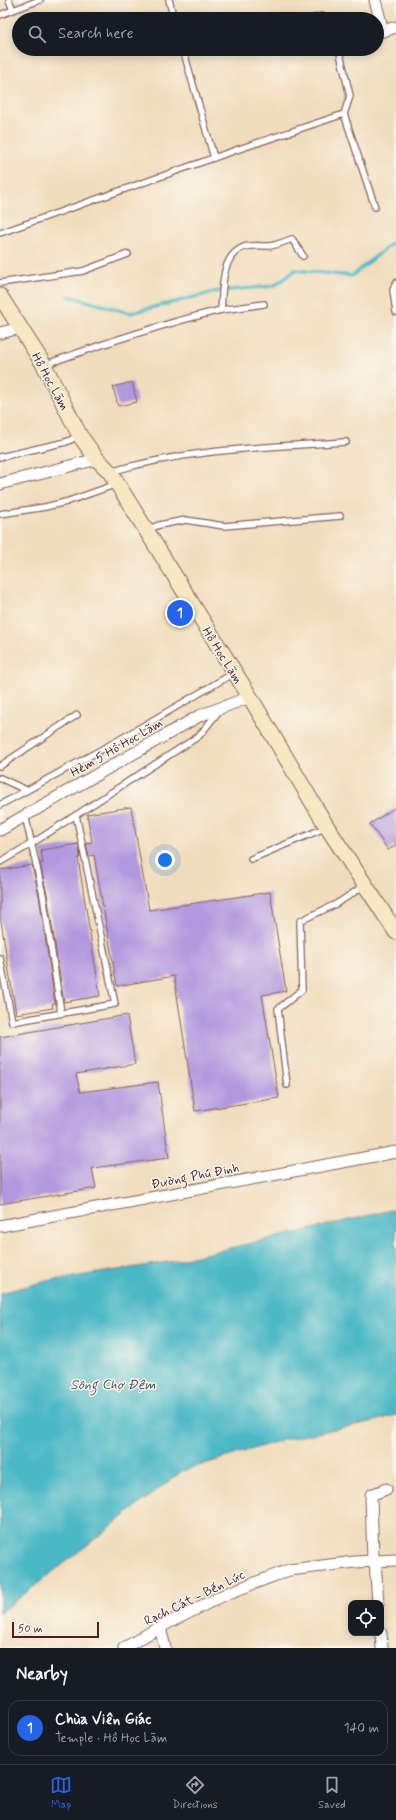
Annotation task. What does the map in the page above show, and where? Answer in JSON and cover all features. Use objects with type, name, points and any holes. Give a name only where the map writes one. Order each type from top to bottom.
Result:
[{"type":"main road","name":"Hồ Học Lãm","points":[[0,296],[44,365],[80,436],[97,459],[114,478],[250,697],[327,826],[396,932]]},
{"type":"street","points":[[375,0],[378,12]]},
{"type":"street","points":[[384,31],[396,28]]},
{"type":"street","points":[[0,333],[20,328]]},
{"type":"street","points":[[0,484],[97,459]]},
{"type":"street","name":"Hẻm 5 Hồ Học Lãm","points":[[0,830],[200,716],[250,697]]},
{"type":"street","name":"Đường Phú Định","points":[[0,1226],[396,1152]]},
{"type":"street","points":[[378,1600],[374,1561],[371,1495],[386,1489]]},
{"type":"street","name":"Rạch Cát - Bến Lức","points":[[124,1648],[160,1627],[226,1594],[289,1570],[396,1560]]},
{"type":"street","points":[[160,1627],[165,1648]]},
{"type":"street","points":[[381,1636],[382,1648]]},
{"type":"lane","points":[[9,0],[13,10]]},
{"type":"lane","points":[[0,15],[40,0]]},
{"type":"lane","points":[[169,0],[172,12]]},
{"type":"lane","points":[[185,56],[214,158]]},
{"type":"lane","points":[[341,56],[350,96],[344,114],[376,207]]},
{"type":"lane","points":[[0,233],[344,114]]},
{"type":"lane","points":[[221,310],[226,264],[234,253],[244,247],[260,245],[270,246],[292,239],[303,256]]},
{"type":"lane","points":[[0,283],[83,270],[128,254]]},
{"type":"lane","points":[[396,283],[393,290],[396,312]]},
{"type":"lane","points":[[44,365],[166,323],[221,310],[264,304]]},
{"type":"lane","points":[[0,457],[66,442],[80,436]]},
{"type":"lane","points":[[0,514],[45,507],[150,461],[221,449],[346,442]]},
{"type":"lane","points":[[146,530],[159,525],[186,520],[224,526],[340,516]]},
{"type":"lane","points":[[0,805],[119,740],[234,673]]},
{"type":"lane","points":[[0,862],[31,844],[199,736],[220,708]]},
{"type":"lane","points":[[0,766],[77,715]]},
{"type":"lane","points":[[0,778],[26,790]]},
{"type":"lane","points":[[25,815],[43,895],[61,1013]]},
{"type":"lane","points":[[0,958],[12,1022],[115,1004],[76,815]]},
{"type":"lane","points":[[251,859],[327,826]]},
{"type":"lane","points":[[287,1085],[278,1009],[302,990],[300,921],[336,904],[366,885]]},
{"type":"water","name":"Sông Chợ Đệm","points":[[396,1209],[396,1415],[370,1422],[282,1440],[182,1471],[0,1613],[0,1293],[47,1281],[175,1261]]},
{"type":"building","points":[[132,382],[137,402],[118,406],[113,387]]},
{"type":"building","points":[[131,807],[149,910],[270,892],[286,991],[262,995],[279,1098],[195,1111],[174,976],[117,986],[94,855],[89,856],[86,843],[92,842],[87,814]]},
{"type":"building","points":[[396,807],[396,845],[388,850],[370,824]]},
{"type":"building","points":[[78,844],[80,858],[78,858],[100,996],[64,1002],[47,894],[40,863],[43,863],[41,850]]},
{"type":"building","points":[[32,865],[39,896],[55,1003],[52,1004],[53,1008],[16,1014],[0,916],[0,870]]},
{"type":"building","points":[[127,1015],[135,1064],[76,1074],[80,1092],[158,1082],[169,1158],[92,1168],[96,1188],[0,1204],[0,1037]]},
{"type":"waterway","points":[[69,296],[130,313],[219,291],[274,286],[295,270],[352,276],[396,240]]},
{"type":"place","name":"Chùa Viên Giác","points":[[180,613]]}]
